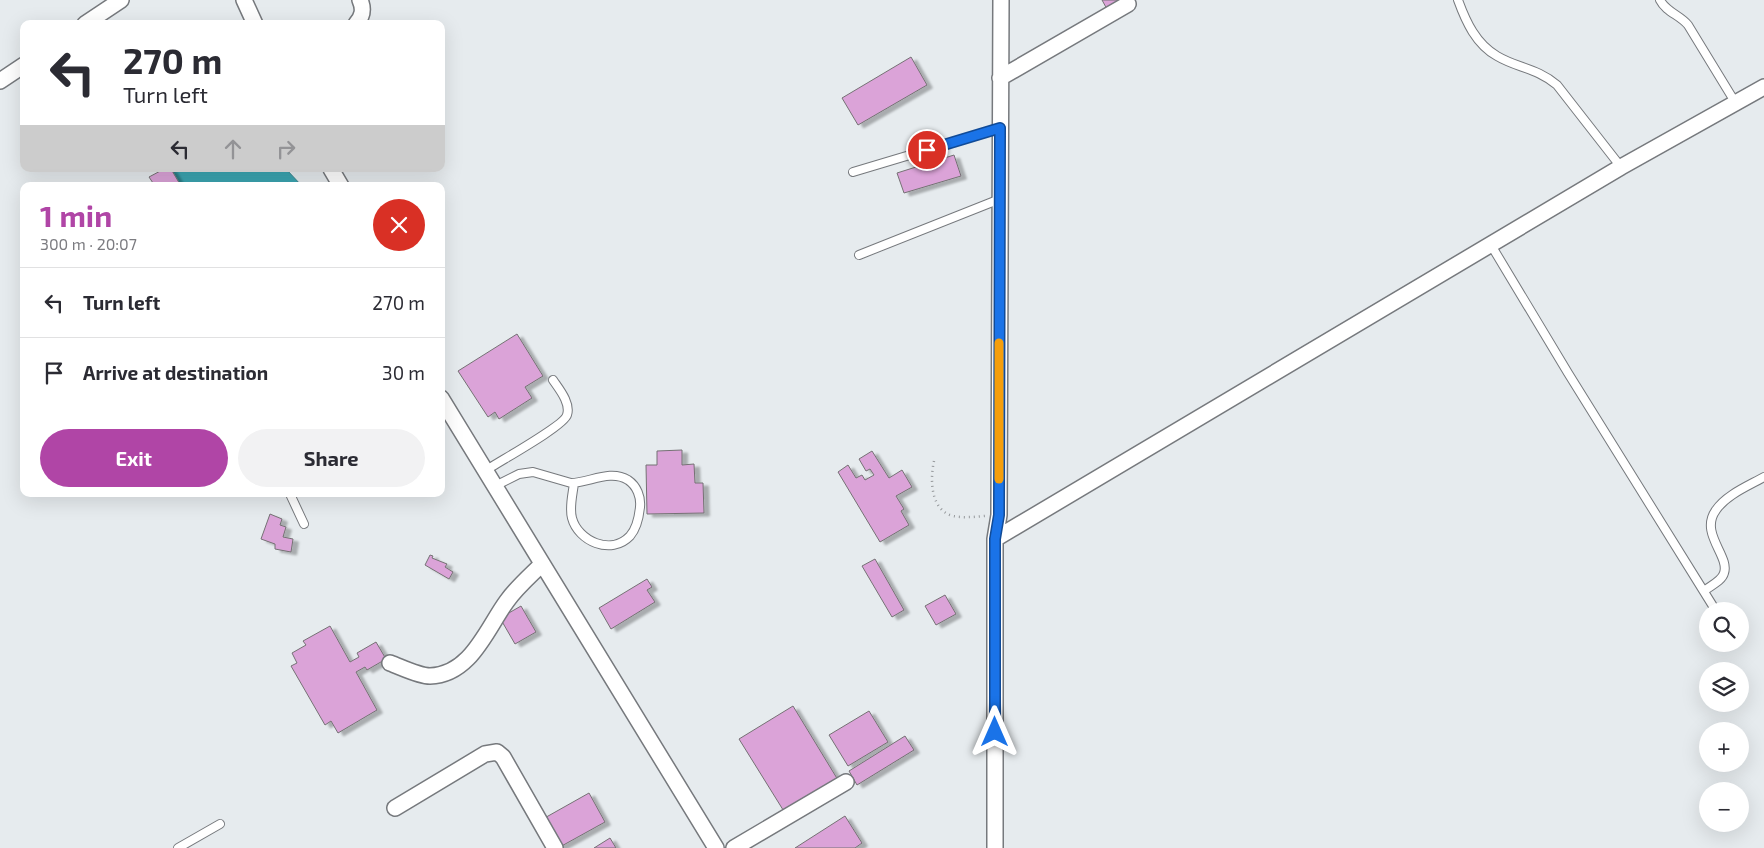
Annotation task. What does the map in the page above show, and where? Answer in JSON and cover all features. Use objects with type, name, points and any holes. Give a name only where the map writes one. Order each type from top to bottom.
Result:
[{"type":"street","points":[[91,20],[121,0]]},
{"type":"street","points":[[244,0],[253,20]]},
{"type":"street","points":[[359,20],[363,9],[360,0]]},
{"type":"street","points":[[995,848],[995,539],[999,515],[1001,0]]},
{"type":"street","points":[[1000,78],[1128,4]]},
{"type":"street","points":[[0,81],[20,68]]},
{"type":"street","points":[[995,539],[1620,167],[1764,87]]},
{"type":"street","points":[[445,405],[716,848]]},
{"type":"street","points":[[390,663],[428,676],[440,675],[451,671],[474,652],[508,599],[542,564]]},
{"type":"street","points":[[396,808],[485,754],[497,752],[503,756],[555,848]]},
{"type":"street","points":[[734,848],[846,782]]},
{"type":"lane","points":[[1458,0],[1472,33],[1498,57],[1536,71],[1557,84],[1620,167]]},
{"type":"lane","points":[[1660,0],[1665,8],[1688,25],[1735,102]]},
{"type":"lane","points":[[853,172],[1000,128]]},
{"type":"lane","points":[[860,255],[1000,199]]},
{"type":"lane","points":[[1491,245],[1568,374],[1711,602]]},
{"type":"lane","points":[[485,470],[556,426],[567,416],[566,401],[553,380]]},
{"type":"lane","points":[[495,486],[519,474],[533,472],[564,482],[574,483],[614,476],[628,480],[636,488],[640,496],[637,525],[630,535],[622,542],[613,545],[594,543],[586,538],[571,517],[574,483]]},
{"type":"lane","points":[[1704,591],[1724,574],[1725,565],[1713,540],[1710,522],[1714,511],[1728,499],[1764,477]]},
{"type":"lane","points":[[291,497],[304,524]]},
{"type":"lane","points":[[178,848],[220,824]]},
{"type":"path","points":[[934,461],[932,477],[934,496],[945,512],[952,515],[970,517],[999,515]]},
{"type":"water","points":[[174,172],[289,172],[298,182],[171,182],[168,177]]},
{"type":"building","points":[[1102,0],[1127,0],[1108,11]]},
{"type":"building","points":[[911,57],[927,85],[858,125],[842,98]]},
{"type":"building","points":[[954,155],[961,176],[904,193],[897,173]]},
{"type":"building","points":[[158,172],[173,172],[179,182],[152,182],[149,177]]},
{"type":"building","points":[[517,334],[543,376],[525,387],[532,398],[499,419],[495,412],[488,417],[458,371]]},
{"type":"building","points":[[682,450],[682,465],[694,464],[695,483],[703,483],[704,513],[647,514],[646,465],[657,465],[657,451]]},
{"type":"building","points":[[872,451],[889,478],[902,470],[912,487],[896,496],[904,509],[901,511],[909,525],[880,542],[838,472],[848,465],[856,478],[862,475],[865,480],[874,475],[870,469],[866,471],[859,459]]},
{"type":"building","points":[[270,514],[282,519],[280,525],[286,527],[283,537],[293,539],[291,552],[275,549],[275,544],[261,539]]},
{"type":"building","points":[[430,555],[433,556],[432,558],[447,564],[445,567],[453,572],[449,579],[425,565]]},
{"type":"building","points":[[875,559],[904,610],[892,617],[862,566]]},
{"type":"building","points":[[647,579],[652,587],[647,590],[655,602],[611,629],[599,608]]},
{"type":"building","points":[[945,595],[956,614],[936,625],[925,606]]},
{"type":"building","points":[[521,606],[536,632],[515,644],[500,618]]},
{"type":"building","points":[[330,626],[350,662],[359,657],[357,653],[376,642],[386,659],[367,670],[365,667],[356,672],[377,710],[338,733],[331,721],[325,725],[291,666],[297,663],[292,653],[306,645],[303,641]]},
{"type":"building","points":[[793,706],[838,780],[785,813],[739,739]]},
{"type":"building","points":[[869,711],[888,742],[848,766],[829,735]]},
{"type":"building","points":[[905,736],[914,750],[857,785],[849,771]]},
{"type":"building","points":[[589,793],[605,822],[558,848],[541,820]]},
{"type":"building","points":[[845,816],[862,843],[855,848],[795,848]]},
{"type":"building","points":[[610,838],[616,848],[594,848]]},
{"type":"slow traffic","points":[[999,343],[999,479]]},
{"type":"route","points":[[927,150],[1000,128],[999,515],[995,539],[995,732]]}]
